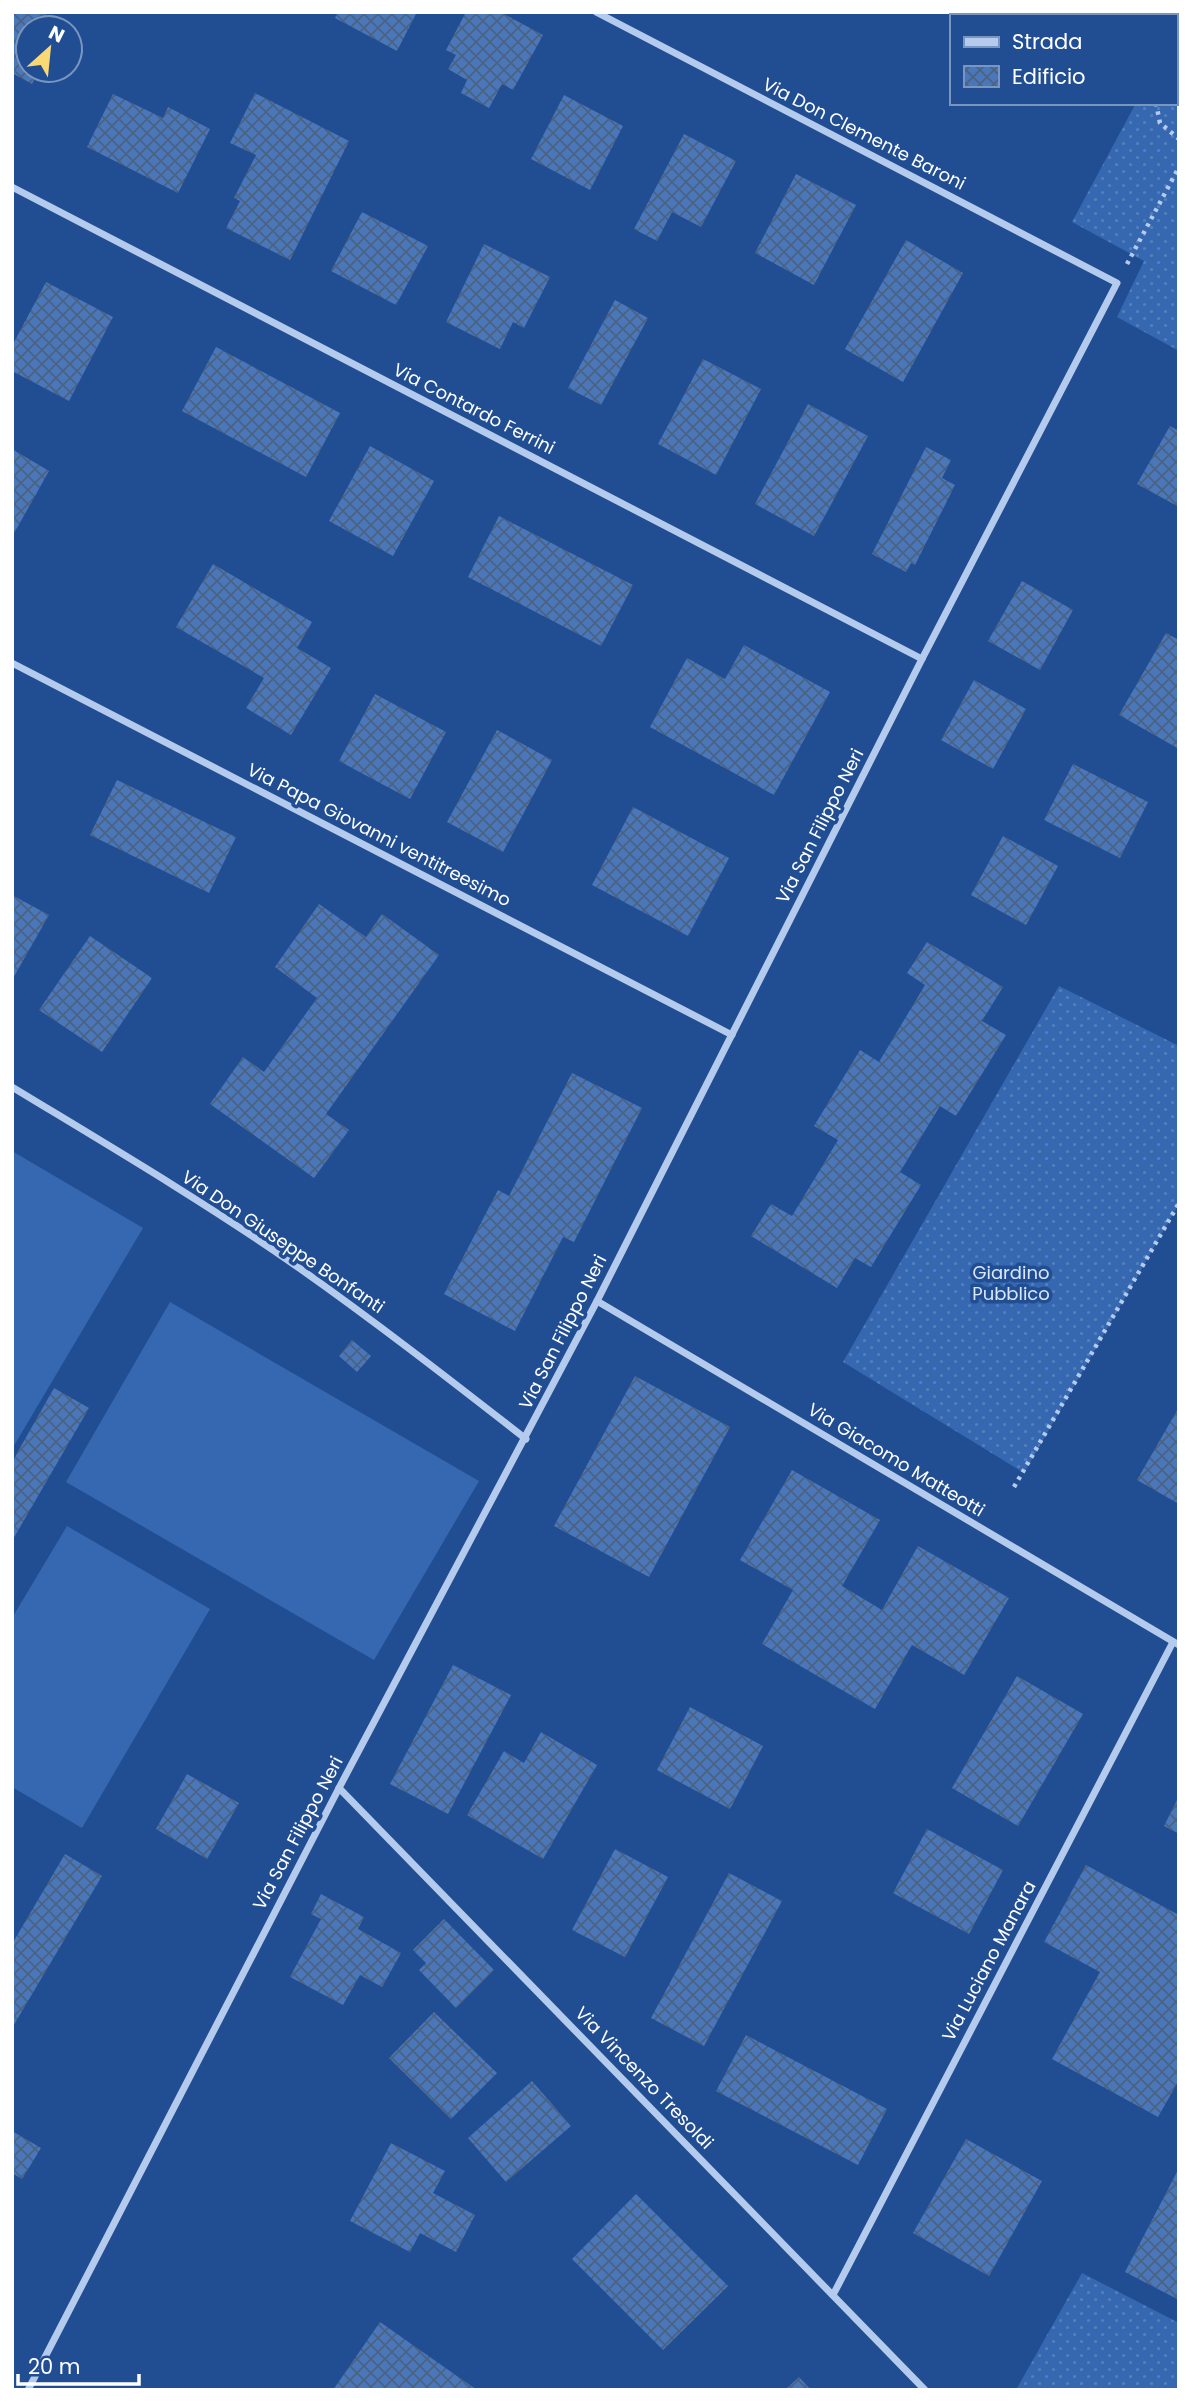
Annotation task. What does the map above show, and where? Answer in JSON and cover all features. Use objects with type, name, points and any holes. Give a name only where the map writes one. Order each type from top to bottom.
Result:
[{"type":"street","name":"Via Don Clemente Baroni","points":[[596,12],[1117,283]]},
{"type":"street","name":"Via Contardo Ferrini","points":[[12,187],[922,659]]},
{"type":"street","name":"Via San Filippo Neri","points":[[28,2390],[339,1788],[526,1439],[922,659],[1117,283]]},
{"type":"street","name":"Via Papa Giovanni ventitreesimo","points":[[12,663],[732,1035]]},
{"type":"street","name":"Via Don Giuseppe Bonfanti","points":[[12,1087],[121,1153],[290,1262],[526,1439]]},
{"type":"street","name":"Via Giacomo Matteotti","points":[[597,1301],[1176,1644]]},
{"type":"street","name":"Via Luciano Manara","points":[[833,2295],[1176,1644]]},
{"type":"street","name":"Via Vincenzo Tresoldi","points":[[339,1788],[925,2390]]},
{"type":"path","points":[[1156,105],[1160,124],[1179,139]]},
{"type":"path","points":[[1117,283],[1179,167]]},
{"type":"path","points":[[1014,1487],[1179,1203]]},
{"type":"green space","points":[[1179,24],[1179,351],[1117,317],[1144,261],[1072,222],[1135,105],[1177,105]]},
{"type":"green space","name":"Giardino Pubblico","points":[[1059,986],[1179,1046],[1179,1204],[1024,1473],[843,1362]]},
{"type":"green space","points":[[12,1151],[143,1228],[12,1449]]},
{"type":"green space","points":[[170,1302],[479,1481],[374,1660],[66,1482]]},
{"type":"green space","points":[[67,1526],[210,1609],[82,1828],[12,1787],[12,1618]]},
{"type":"green space","points":[[1082,2273],[1179,2323],[1179,2390],[1016,2390]]},
{"type":"building","points":[[12,12],[41,12],[45,14],[14,14],[14,74]]},
{"type":"building","points":[[338,12],[417,12],[397,51],[335,18]]},
{"type":"building","points":[[466,12],[500,12],[543,35],[513,90],[502,84],[489,108],[461,93],[467,80],[448,69],[456,55],[446,50]]},
{"type":"building","points":[[255,93],[349,141],[290,260],[226,228],[240,201],[234,198],[256,155],[230,143]]},
{"type":"building","points":[[113,94],[163,118],[168,107],[210,129],[178,193],[87,147]]},
{"type":"building","points":[[564,95],[623,126],[590,190],[531,159]]},
{"type":"building","points":[[684,134],[736,161],[701,227],[672,212],[657,241],[634,229]]},
{"type":"building","points":[[796,174],[856,205],[814,285],[755,253]]},
{"type":"building","points":[[362,212],[428,246],[396,305],[331,271]]},
{"type":"building","points":[[906,240],[963,273],[903,382],[845,349]]},
{"type":"building","points":[[484,244],[550,277],[524,328],[513,322],[500,349],[446,322]]},
{"type":"building","points":[[46,282],[113,317],[69,401],[12,371],[12,346]]},
{"type":"building","points":[[615,300],[648,318],[601,405],[568,388]]},
{"type":"building","points":[[216,347],[340,413],[306,477],[182,411]]},
{"type":"building","points":[[703,359],[761,389],[716,475],[658,444]]},
{"type":"building","points":[[808,404],[868,436],[814,536],[755,504]]},
{"type":"building","points":[[1170,426],[1179,431],[1179,507],[1137,484]]},
{"type":"building","points":[[370,446],[434,481],[393,556],[329,521]]},
{"type":"building","points":[[926,447],[951,460],[942,478],[955,485],[915,565],[911,563],[906,572],[872,554]]},
{"type":"building","points":[[12,449],[49,471],[12,537]]},
{"type":"building","points":[[499,516],[633,585],[601,646],[468,577]]},
{"type":"building","points":[[213,564],[312,622],[297,648],[331,668],[291,735],[246,708],[264,678],[176,627]]},
{"type":"building","points":[[1022,581],[1073,610],[1040,670],[988,641]]},
{"type":"building","points":[[1166,633],[1179,640],[1179,749],[1119,715]]},
{"type":"building","points":[[744,645],[830,692],[774,795],[650,727],[687,658],[725,679]]},
{"type":"building","points":[[974,680],[1026,709],[993,769],[941,740]]},
{"type":"building","points":[[375,694],[446,732],[410,799],[339,761]]},
{"type":"building","points":[[497,730],[552,760],[503,852],[447,822]]},
{"type":"building","points":[[1073,764],[1148,802],[1120,858],[1044,820]]},
{"type":"building","points":[[117,780],[236,837],[209,893],[90,835]]},
{"type":"building","points":[[633,807],[729,858],[688,936],[592,885]]},
{"type":"building","points":[[1003,836],[1058,866],[1026,925],[971,895]]},
{"type":"building","points":[[12,895],[49,915],[12,980]]},
{"type":"building","points":[[319,904],[366,937],[382,914],[439,955],[326,1114],[349,1130],[314,1178],[210,1104],[243,1057],[264,1072],[317,998],[275,967]]},
{"type":"building","points":[[90,936],[152,978],[102,1052],[39,1010]]},
{"type":"building","points":[[927,942],[1003,987],[982,1021],[1006,1035],[956,1116],[940,1106],[900,1172],[921,1185],[871,1267],[855,1258],[837,1288],[751,1236],[771,1204],[792,1216],[838,1140],[814,1126],[860,1050],[879,1062],[925,985],[907,973]]},
{"type":"building","points":[[572,1073],[642,1108],[574,1242],[563,1237],[515,1331],[444,1294],[498,1190],[509,1196]]},
{"type":"building","points":[[352,1340],[371,1356],[357,1372],[339,1356]]},
{"type":"building","points":[[635,1376],[730,1427],[649,1577],[554,1526]]},
{"type":"building","points":[[54,1388],[89,1408],[12,1541],[12,1462]]},
{"type":"building","points":[[1179,1407],[1179,1504],[1137,1480]]},
{"type":"building","points":[[792,1470],[880,1520],[842,1586],[882,1610],[918,1546],[1009,1598],[964,1675],[912,1645],[875,1709],[762,1644],[793,1590],[740,1560]]},
{"type":"building","points":[[453,1665],[511,1695],[448,1814],[390,1784]]},
{"type":"building","points":[[1017,1676],[1083,1714],[1018,1826],[952,1788]]},
{"type":"building","points":[[690,1707],[763,1746],[730,1809],[657,1770]]},
{"type":"building","points":[[541,1732],[597,1765],[543,1859],[467,1815],[504,1751],[524,1763]]},
{"type":"building","points":[[187,1774],[239,1803],[207,1859],[156,1829]]},
{"type":"building","points":[[1179,1796],[1179,1834],[1164,1826]]},
{"type":"building","points":[[927,1829],[1003,1870],[969,1934],[893,1893]]},
{"type":"building","points":[[615,1849],[668,1877],[625,1957],[572,1930]]},
{"type":"building","points":[[65,1854],[102,1876],[12,2028],[12,1944]]},
{"type":"building","points":[[1086,1865],[1179,1915],[1179,2080],[1158,2117],[1052,2059],[1100,1972],[1044,1942]]},
{"type":"building","points":[[729,1873],[782,1901],[704,2046],[651,2018]]},
{"type":"building","points":[[321,1894],[364,1917],[358,1929],[401,1953],[382,1987],[360,1975],[343,2005],[290,1977],[321,1919],[311,1914]]},
{"type":"building","points":[[444,1919],[494,1970],[456,2008],[419,1970],[426,1963],[413,1950]]},
{"type":"building","points":[[434,2012],[497,2073],[451,2119],[389,2058]]},
{"type":"building","points":[[746,2035],[887,2109],[858,2165],[716,2091]]},
{"type":"building","points":[[532,2081],[571,2126],[506,2182],[468,2138]]},
{"type":"building","points":[[12,2131],[41,2148],[22,2179],[12,2173]]},
{"type":"building","points":[[966,2139],[1042,2181],[989,2276],[913,2233]]},
{"type":"building","points":[[391,2143],[445,2171],[433,2193],[475,2215],[456,2252],[420,2233],[410,2252],[350,2221]]},
{"type":"building","points":[[1179,2168],[1179,2300],[1125,2272]]},
{"type":"building","points":[[636,2194],[728,2286],[663,2350],[572,2259]]},
{"type":"building","points":[[380,2322],[477,2390],[333,2390]]},
{"type":"building","points":[[799,2377],[811,2390],[785,2390]]}]
